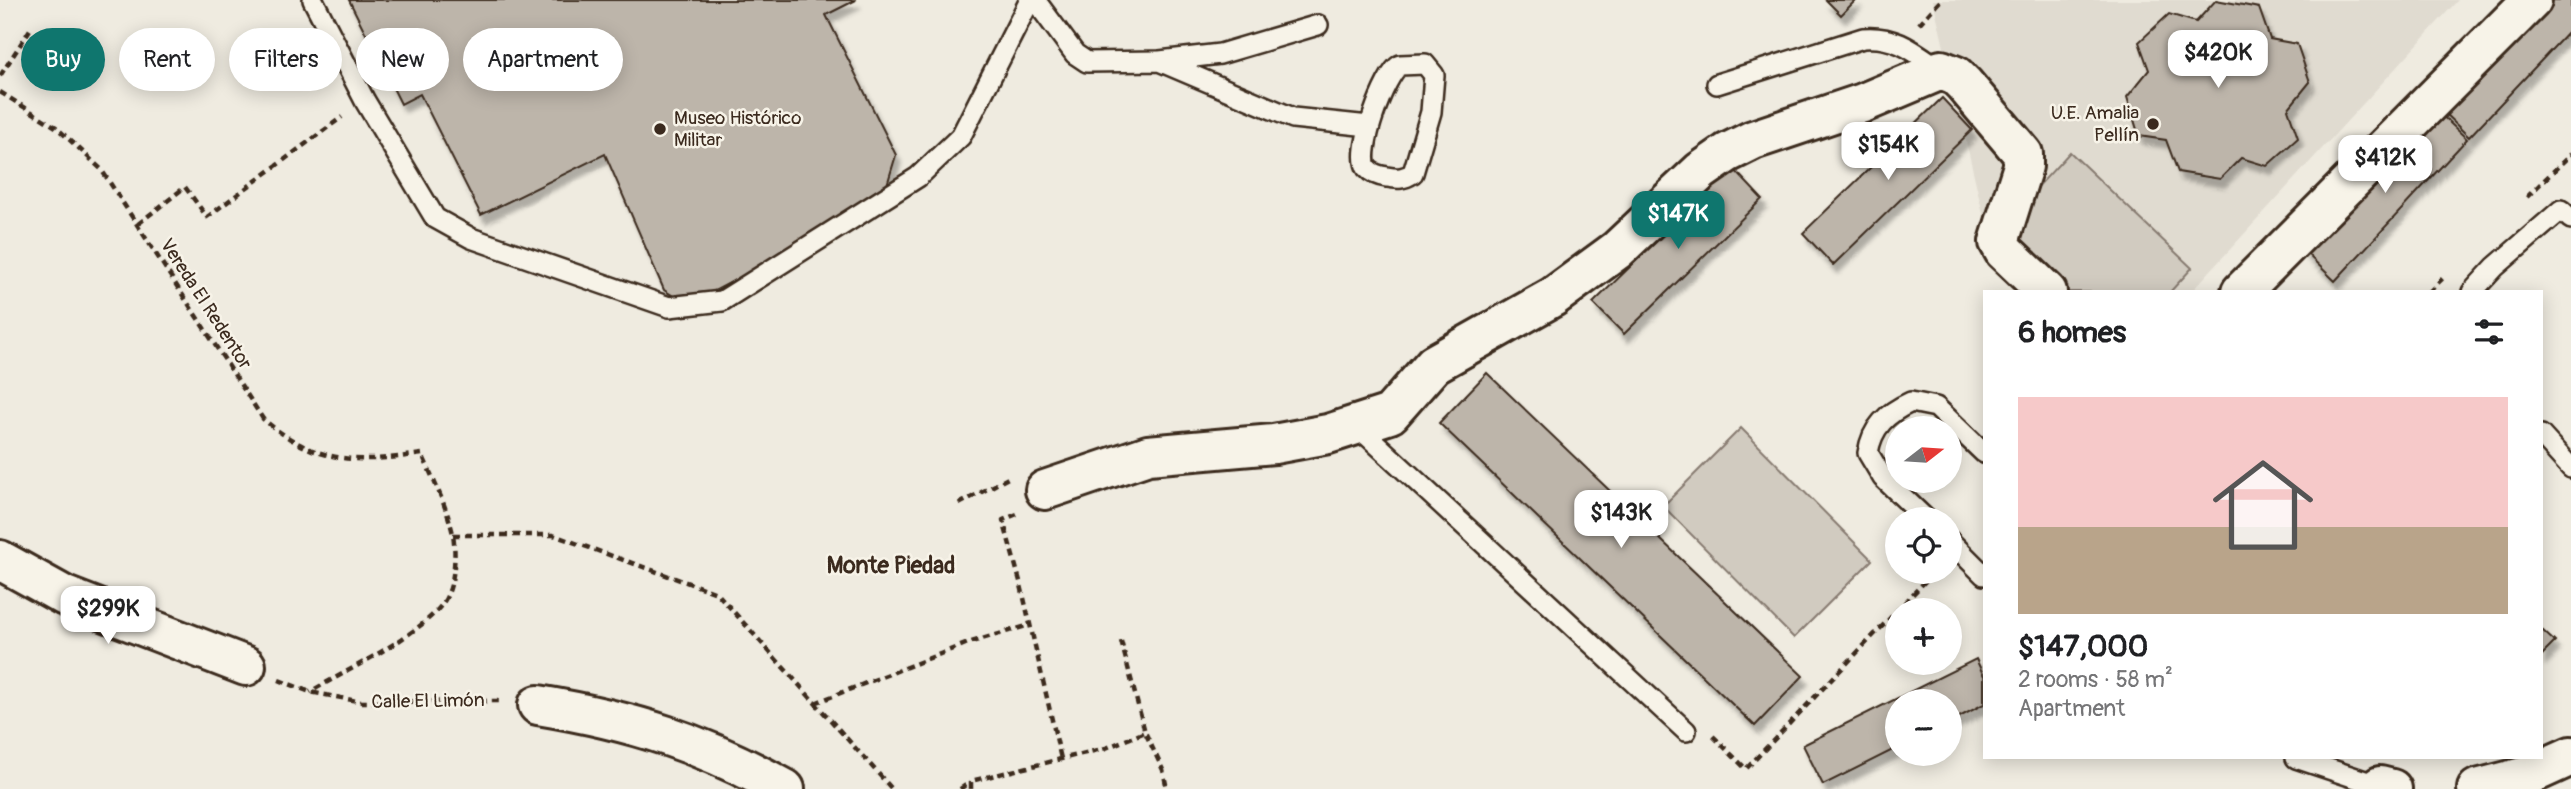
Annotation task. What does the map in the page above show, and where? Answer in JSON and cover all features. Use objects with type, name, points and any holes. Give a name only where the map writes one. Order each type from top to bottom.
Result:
[{"type":"street","points":[[2243,290],[2532,0]]},
{"type":"street","points":[[1045,490],[1148,455],[1274,444],[1391,414],[1434,364],[1500,329],[1564,289],[1617,250],[1701,171],[1727,153],[1753,140],[1863,103],[1941,70],[1948,71],[1964,84],[2023,154],[2023,166],[1999,242],[2004,251],[2045,290]]},
{"type":"street","points":[[0,560],[65,596],[246,666]]},
{"type":"street","points":[[538,705],[648,727],[734,761],[785,789]]},
{"type":"street","points":[[2477,789],[2527,776],[2557,755]]},
{"type":"lane","points":[[313,0],[365,101],[435,218],[459,231],[669,307],[722,301],[918,177],[961,136],[1032,0],[1075,54],[1087,62],[1159,61],[1220,54],[1318,25]]},
{"type":"lane","points":[[1717,84],[1863,38],[1882,36],[1902,43],[1941,70]]},
{"type":"lane","points":[[1159,61],[1293,118],[1369,126]]},
{"type":"lane","points":[[1425,64],[1431,68],[1434,75],[1431,112],[1413,173],[1406,178],[1397,179],[1376,175],[1367,168],[1365,160],[1369,126],[1387,81],[1396,67],[1425,64]]},
{"type":"lane","points":[[2474,290],[2495,267],[2561,210],[2571,219]]},
{"type":"lane","points":[[1913,507],[1883,478],[1868,453],[1870,438],[1882,419],[1911,402],[1936,407],[1983,452]]},
{"type":"lane","points":[[1356,425],[1686,732]]},
{"type":"lane","points":[[2543,437],[2571,468]]},
{"type":"lane","points":[[1962,553],[1983,574]]},
{"type":"lane","points":[[2299,759],[2386,788]]},
{"type":"path","points":[[0,76],[21,43]]},
{"type":"path","name":"Vereda El Redentor","points":[[0,92],[57,127],[102,169],[263,419],[290,442],[340,459],[369,461],[422,454],[453,535]]},
{"type":"path","points":[[138,224],[185,187],[207,217],[365,101]]},
{"type":"path","points":[[959,505],[1022,470],[1045,490],[1041,506],[1003,520],[1031,625],[1061,759]]},
{"type":"path","points":[[310,692],[431,617],[447,597],[454,567],[453,535],[553,535],[717,593],[892,789]]},
{"type":"path","points":[[1707,729],[1746,769],[1923,584]]},
{"type":"path","points":[[816,704],[968,643],[1031,625]]},
{"type":"path","points":[[1121,641],[1145,732],[1163,770],[1167,789]]},
{"type":"path","name":"Calle El Limón","points":[[246,666],[310,692],[362,702],[409,704],[489,699],[538,705]]},
{"type":"path","points":[[960,789],[971,781],[1106,748],[1145,732]]},
{"type":"path","points":[[971,781],[971,789]]},
{"type":"shaded area","name":"U.E. Amalia Pellín","points":[[1933,0],[2458,0],[2193,290],[2044,290],[1991,248]]},
{"type":"shaded area","points":[[2070,152],[2192,268],[2172,290],[2065,290],[1999,229]]},
{"type":"shaded area","points":[[1741,428],[1872,560],[1794,638],[1663,506]]},
{"type":"building","name":"Museo Histórico Militar","points":[[349,0],[856,0],[826,15],[896,155],[884,195],[841,224],[688,305],[664,290],[605,154],[481,215],[420,94],[401,104],[394,91],[449,91],[449,28],[363,28]]},
{"type":"building","points":[[1826,0],[1856,0],[1841,15]]},
{"type":"building","points":[[2216,0],[2259,8],[2270,39],[2297,44],[2310,82],[2288,109],[2298,138],[2267,166],[2241,158],[2220,179],[2178,172],[2166,140],[2139,136],[2127,97],[2149,70],[2139,42],[2169,14],[2196,22]]},
{"type":"building","points":[[2537,0],[2571,0],[2571,29],[2469,137],[2438,107]]},
{"type":"building","points":[[1942,98],[1972,130],[1833,265],[1803,233]]},
{"type":"building","points":[[2435,109],[2467,139],[2335,281],[2303,250]]},
{"type":"building","points":[[1732,167],[1762,199],[1624,334],[1593,303]]},
{"type":"building","points":[[1487,373],[1803,676],[1755,726],[1439,423]]},
{"type":"building","points":[[2543,631],[2555,642],[2543,654]]},
{"type":"building","points":[[1976,659],[1983,674],[1983,705],[1962,716],[1962,689],[1916,689],[1944,675],[1962,675],[1962,666]]},
{"type":"building","points":[[1885,704],[1885,754],[1823,785],[1803,745]]},
{"type":"place","name":"U.E. Amalia Pellín","points":[[2153,124]]},
{"type":"place","name":"Museo Histórico Militar","points":[[660,129]]},
{"type":"district","name":"Monte Piedad","points":[[891,565]]}]
